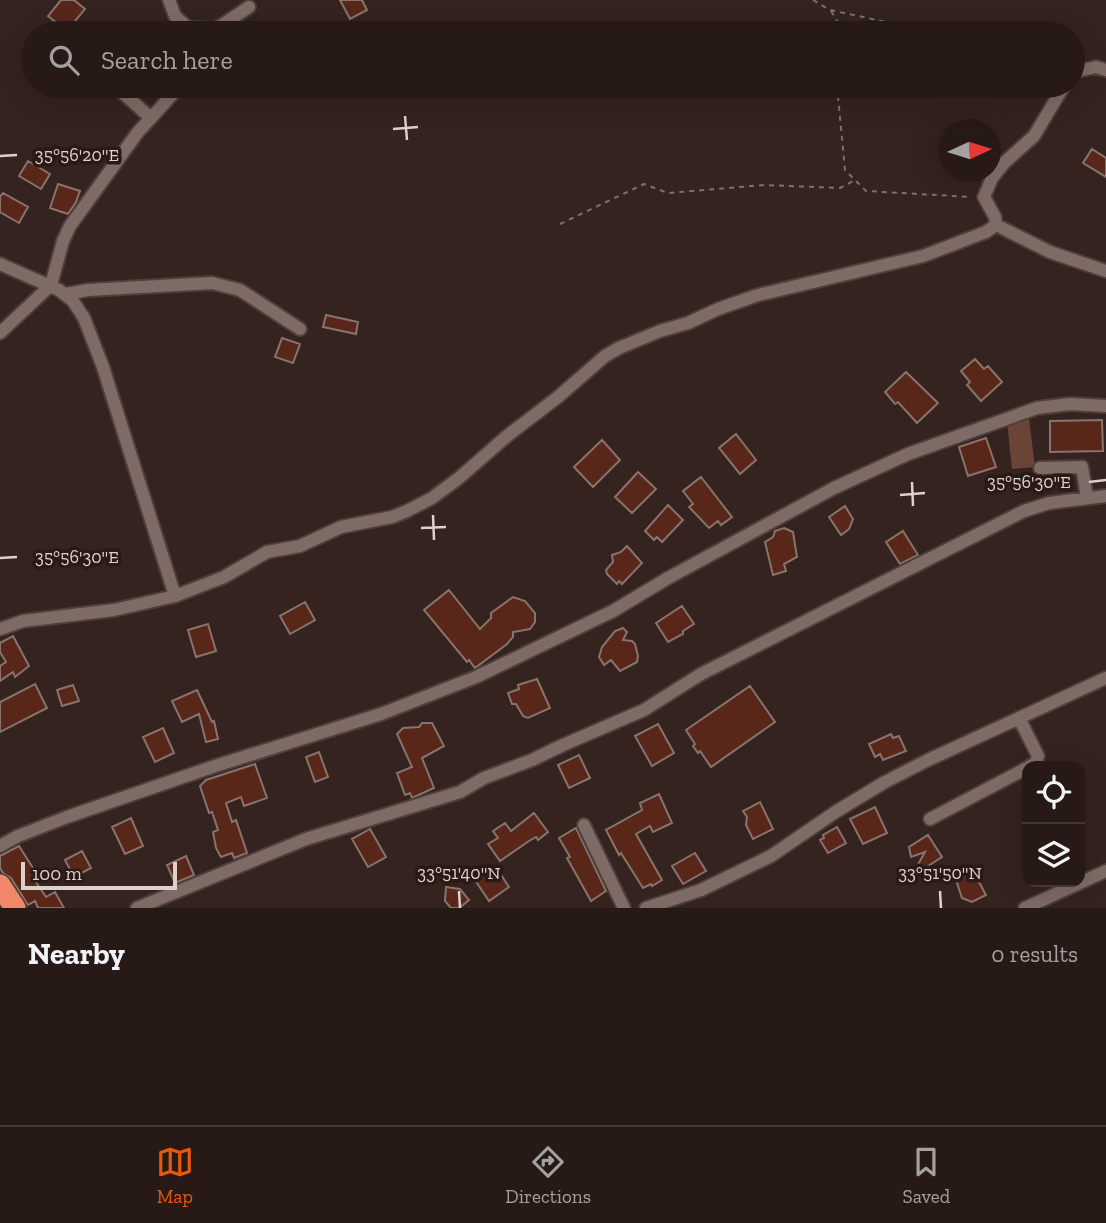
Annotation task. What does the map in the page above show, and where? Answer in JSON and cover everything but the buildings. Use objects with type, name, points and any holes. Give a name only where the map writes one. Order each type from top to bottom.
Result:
[{"type":"highway","points":[[0,885],[15,908]]},
{"type":"street","points":[[169,0],[175,16],[180,21]]},
{"type":"street","points":[[231,21],[249,7]]},
{"type":"street","points":[[1101,68],[1106,57]]},
{"type":"street","points":[[128,98],[151,118]]},
{"type":"street","points":[[0,333],[51,285],[70,226],[138,132],[169,98]]},
{"type":"street","points":[[996,225],[995,217],[984,197],[992,178],[1004,162],[1034,136],[1057,98]]},
{"type":"street","points":[[996,225],[1050,252],[1106,271]]},
{"type":"street","points":[[0,629],[23,621],[114,610],[175,596],[224,577],[267,552],[300,546],[341,527],[392,517],[421,504],[458,478],[605,356],[628,344],[688,324],[758,295],[923,256],[986,232],[996,225]]},
{"type":"street","points":[[0,264],[66,294],[84,318],[95,344],[175,596]]},
{"type":"street","points":[[66,294],[101,289],[212,283],[240,290],[300,329]]},
{"type":"street","points":[[0,846],[67,817],[215,766],[381,714],[476,677],[613,611],[811,500],[908,454],[1037,408],[1070,404],[1106,406]]},
{"type":"street","points":[[1040,468],[1082,467],[1087,498]]},
{"type":"street","points":[[137,908],[306,839],[460,792],[484,778],[510,771],[644,710],[701,674],[1024,511],[1049,503],[1106,496]]},
{"type":"street","points":[[646,908],[701,890],[771,856],[885,782],[1106,678]]},
{"type":"street","points":[[1019,718],[1038,756],[1036,761]]},
{"type":"street","points":[[930,820],[1022,771]]},
{"type":"street","points":[[584,825],[624,908]]},
{"type":"street","points":[[1024,908],[1106,871]]},
{"type":"path","points":[[813,0],[830,10],[882,21]]},
{"type":"path","points":[[830,10],[837,21]]},
{"type":"path","points":[[838,98],[845,170],[866,191],[984,197]]},
{"type":"path","points":[[560,224],[644,184],[668,193],[764,185],[840,188],[855,180]]},
{"type":"shaded area","points":[[1029,419],[1035,467],[1012,469],[1007,422]]}]
